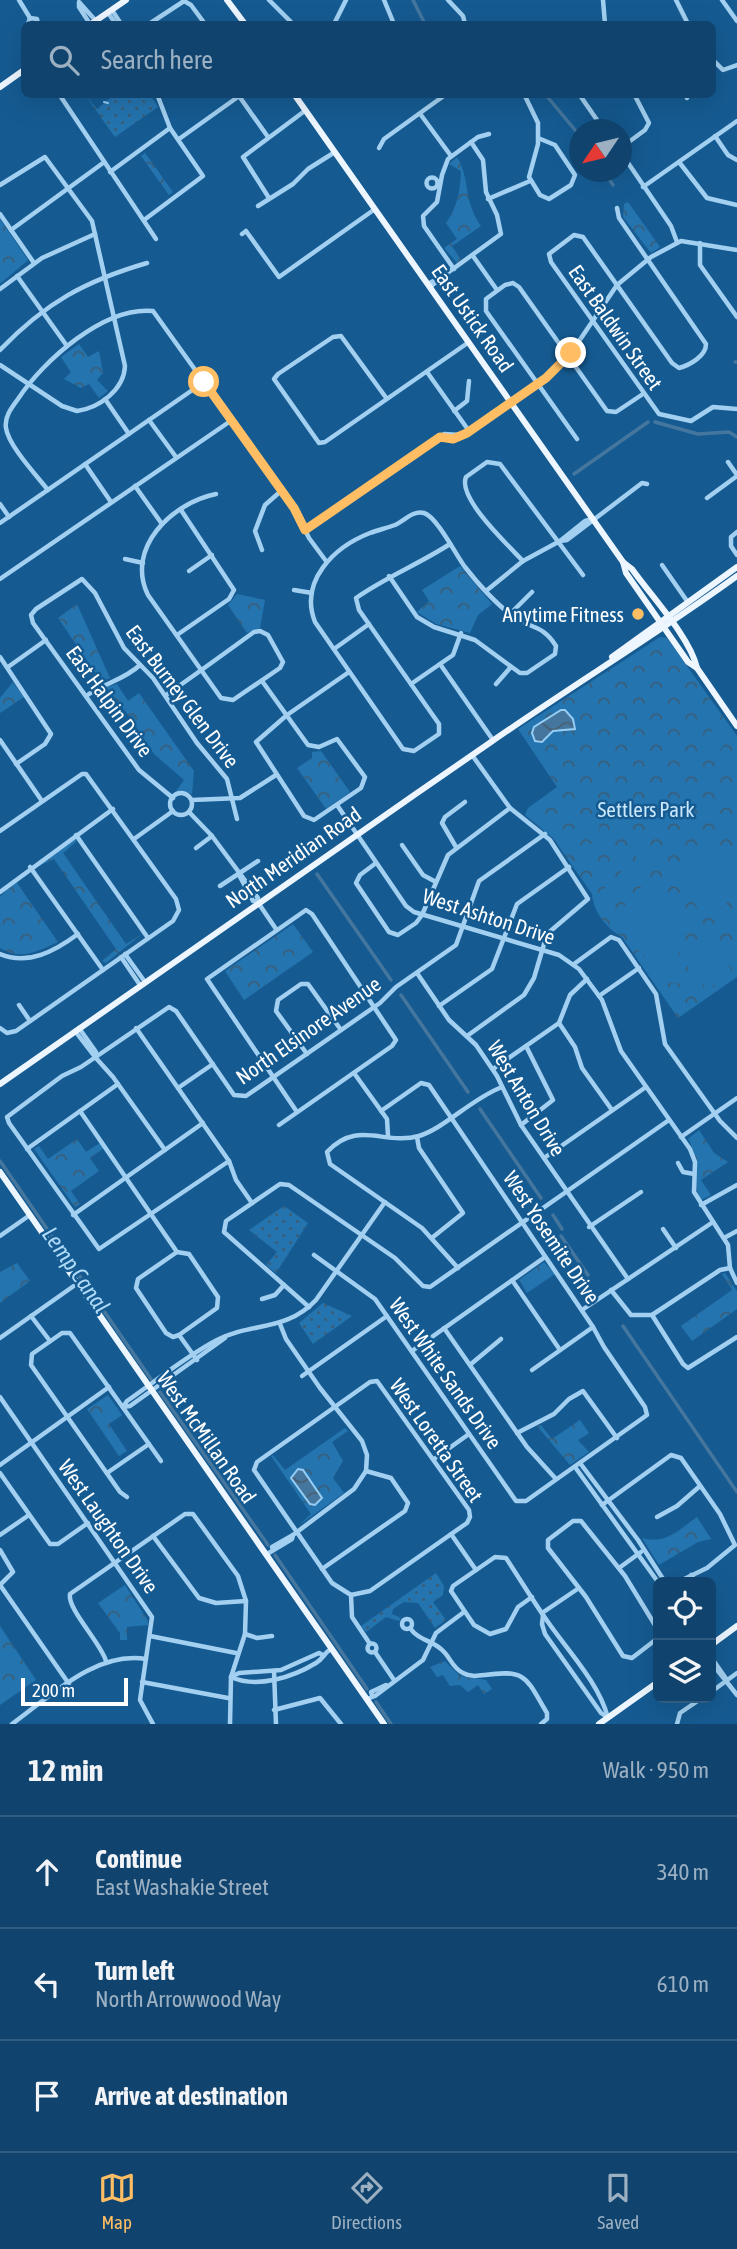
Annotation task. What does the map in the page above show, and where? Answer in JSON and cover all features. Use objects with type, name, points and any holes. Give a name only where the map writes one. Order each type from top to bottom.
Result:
[{"type":"main road","points":[[95,21],[126,0]]},
{"type":"main road","points":[[228,0],[243,21]]},
{"type":"main road","points":[[0,87],[21,72]]},
{"type":"main road","name":"East Ustick Road","points":[[297,98],[623,562],[626,573],[665,622],[688,662],[697,668],[737,726]]},
{"type":"main road","name":"North Meridian Road","points":[[665,622],[687,601],[737,567]]},
{"type":"main road","name":"North Meridian Road","points":[[0,1083],[493,740],[737,576]]},
{"type":"main road","name":"West McMillan Road","points":[[0,1172],[270,1552],[331,1648],[369,1697],[384,1724]]},
{"type":"main road","points":[[716,1641],[737,1626]]},
{"type":"main road","points":[[599,1724],[653,1686]]},
{"type":"street","points":[[19,0],[30,18],[29,21]]},
{"type":"street","points":[[269,0],[290,21]]},
{"type":"street","points":[[336,21],[346,0]]},
{"type":"street","points":[[384,0],[393,21]]},
{"type":"street","points":[[448,0],[464,21]]},
{"type":"street","points":[[603,0],[605,21]]},
{"type":"street","points":[[676,0],[679,12],[686,21]]},
{"type":"street","points":[[722,0],[737,21]]},
{"type":"street","points":[[78,1],[91,21]]},
{"type":"street","points":[[154,21],[186,2],[202,21]]},
{"type":"street","points":[[110,11],[116,21]]},
{"type":"street","points":[[30,18],[36,18],[36,21]]},
{"type":"street","points":[[716,63],[723,70],[737,65]]},
{"type":"street","points":[[62,98],[156,239]]},
{"type":"street","points":[[144,220],[203,177],[170,128],[159,98]]},
{"type":"street","points":[[178,139],[236,98]]},
{"type":"street","points":[[242,98],[268,137]]},
{"type":"street","points":[[379,148],[384,139],[441,98]]},
{"type":"street","points":[[526,98],[536,115],[538,138],[530,169],[530,181],[545,199],[553,198],[575,179],[573,171],[555,145],[538,138]]},
{"type":"street","points":[[582,98],[596,119]]},
{"type":"street","points":[[632,138],[648,127],[649,119],[636,98]]},
{"type":"street","points":[[269,198],[243,157],[306,110]]},
{"type":"street","points":[[421,115],[452,156]]},
{"type":"street","points":[[643,187],[737,121]]},
{"type":"street","points":[[110,172],[170,128]]},
{"type":"street","points":[[454,269],[423,221],[423,216],[437,202],[445,164],[471,142],[489,134]]},
{"type":"street","points":[[715,136],[729,155],[737,160]]},
{"type":"street","points":[[429,286],[501,234],[497,215],[488,199],[483,160],[471,142]]},
{"type":"street","points":[[258,206],[335,152]]},
{"type":"street","points":[[0,185],[45,157],[92,221],[125,372],[121,382],[105,399],[88,408],[72,410],[0,365]]},
{"type":"street","points":[[679,162],[707,198],[737,205]]},
{"type":"street","points":[[11,230],[103,163]]},
{"type":"street","points":[[632,170],[671,226],[677,242]]},
{"type":"street","points":[[488,199],[530,181]]},
{"type":"street","points":[[617,208],[620,218],[706,344],[706,349],[686,366],[675,366],[617,285]]},
{"type":"street","points":[[242,234],[246,231],[279,277],[375,209]]},
{"type":"street","points":[[0,214],[34,263]]},
{"type":"street","points":[[0,289],[34,263],[95,234]]},
{"type":"street","name":"East Baldwin Street","points":[[617,285],[583,237],[574,235],[551,250],[550,258],[643,394],[659,414],[676,419]]},
{"type":"street","points":[[305,530],[440,437],[453,439],[461,435],[538,384],[568,357],[617,285],[648,260],[677,242],[737,250]]},
{"type":"street","points":[[700,243],[700,265],[737,317]]},
{"type":"street","points":[[473,256],[497,290]]},
{"type":"street","points":[[0,350],[42,310],[105,275],[147,263]]},
{"type":"street","points":[[17,276],[67,346]]},
{"type":"street","points":[[577,439],[486,311],[485,303],[497,290],[513,283],[519,287],[604,408],[611,413],[643,394]]},
{"type":"street","points":[[48,490],[6,428],[8,414],[29,383],[67,346],[115,319],[143,310],[153,311],[232,420],[326,561]]},
{"type":"street","points":[[387,399],[341,336],[333,337],[274,379],[319,443],[387,399],[469,342]]},
{"type":"street","points":[[426,372],[468,431]]},
{"type":"street","points":[[454,411],[467,401],[469,381]]},
{"type":"street","points":[[0,523],[204,382]]},
{"type":"street","points":[[105,399],[129,434]]},
{"type":"street","points":[[674,425],[676,419],[691,421],[718,406],[737,408]]},
{"type":"street","points":[[149,420],[176,457]]},
{"type":"street","points":[[0,579],[232,420]]},
{"type":"street","points":[[523,561],[497,536],[464,486],[466,477],[487,461],[495,461],[560,541],[583,575]]},
{"type":"street","points":[[707,498],[737,476],[728,462]]},
{"type":"street","points":[[85,464],[111,502]]},
{"type":"street","points":[[486,591],[523,561],[560,541],[642,483],[647,484]]},
{"type":"street","points":[[135,486],[162,524]]},
{"type":"street","points":[[262,550],[255,531],[265,505],[281,491]]},
{"type":"street","points":[[166,695],[201,670],[260,631],[268,635],[283,662],[280,668],[262,681],[227,702],[221,698],[201,670],[143,584],[142,563],[149,537],[162,524],[200,497],[216,494]]},
{"type":"street","points":[[0,504],[9,517]]},
{"type":"street","points":[[177,635],[233,593],[233,584],[181,510]]},
{"type":"street","points":[[389,576],[417,617],[434,627],[475,639],[520,673],[527,673],[556,650],[542,629],[510,614],[486,591],[431,518],[421,512],[363,536],[326,561],[316,575],[312,593],[311,611],[315,622],[407,752],[414,751],[440,730],[356,604],[356,597],[389,576],[421,563],[450,544]]},
{"type":"street","points":[[737,532],[730,539],[737,555]]},
{"type":"street","points":[[189,571],[212,555]]},
{"type":"street","points":[[125,559],[142,563]]},
{"type":"street","points":[[662,565],[687,601]]},
{"type":"street","name":"East Halpin Drive","points":[[82,579],[36,609],[32,615],[46,640],[139,770],[173,798]]},
{"type":"street","name":"East Burney Glen Drive","points":[[82,579],[95,593],[124,648],[166,695],[197,743],[227,779],[237,819]]},
{"type":"street","points":[[294,590],[312,593]]},
{"type":"street","points":[[510,614],[532,592]]},
{"type":"street","points":[[334,649],[369,624]]},
{"type":"street","points":[[411,684],[453,655],[461,633]]},
{"type":"street","points":[[8,667],[46,640]]},
{"type":"street","points":[[0,657],[50,729],[50,739],[16,764]]},
{"type":"street","points":[[440,664],[493,740]]},
{"type":"street","points":[[86,696],[103,685],[123,679],[141,665]]},
{"type":"street","points":[[496,684],[510,668]]},
{"type":"street","points":[[262,681],[287,715],[308,745],[319,747],[332,739],[342,742],[364,774],[366,781],[317,819],[310,820],[276,775],[256,741],[287,715],[349,672]]},
{"type":"street","points":[[0,740],[42,801]]},
{"type":"street","points":[[467,1036],[524,995],[532,983],[551,929],[588,900],[545,834],[510,808],[472,755]]},
{"type":"street","points":[[0,1028],[7,1033],[30,1021],[173,921],[179,910],[176,899],[90,777],[82,774],[1,828]]},
{"type":"street","points":[[173,811],[173,798],[181,793],[192,800],[234,799],[246,796],[276,775]]},
{"type":"street","points":[[173,811],[183,816],[189,812],[192,800]]},
{"type":"street","points":[[456,847],[442,823],[445,817],[466,802]]},
{"type":"street","name":"West Ashton Drive","points":[[337,805],[407,905],[422,915],[542,950],[574,964],[587,979],[608,1013],[621,1051],[693,1155],[694,1192],[724,1238],[730,1268],[737,1283]]},
{"type":"street","points":[[376,863],[356,880],[389,932],[394,935],[416,923],[422,915],[443,862],[456,847],[510,808]]},
{"type":"street","points":[[0,892],[30,867],[113,809]]},
{"type":"street","points":[[134,839],[173,811]]},
{"type":"street","points":[[189,812],[212,836],[239,875],[241,883],[276,929]]},
{"type":"street","name":"North Elsinore Avenue","points":[[213,1064],[238,1098],[246,1096],[376,1006],[396,987],[456,945],[479,881],[545,834]]},
{"type":"street","points":[[76,835],[148,938]]},
{"type":"street","points":[[195,848],[212,836]]},
{"type":"street","points":[[402,845],[423,875],[436,881]]},
{"type":"street","points":[[220,886],[258,861]]},
{"type":"street","points":[[30,867],[103,970]]},
{"type":"street","points":[[439,1006],[492,969],[517,904],[569,867]]},
{"type":"street","points":[[279,1125],[298,1112],[393,1046],[396,1040],[376,1006],[312,914],[306,910],[207,979],[298,1112]]},
{"type":"street","points":[[0,954],[14,960],[31,959],[78,934]]},
{"type":"street","points":[[574,964],[614,937],[656,994],[665,1044],[714,1113],[737,1138]]},
{"type":"street","points":[[123,956],[142,984]]},
{"type":"street","points":[[599,996],[639,968]]},
{"type":"street","name":"West Anton Drive","points":[[416,973],[452,1024],[467,1036],[493,1069],[521,1125],[589,1227],[628,1279]]},
{"type":"street","points":[[493,1069],[559,1023],[570,995],[587,979]]},
{"type":"street","points":[[306,1054],[275,1005],[306,983],[311,986],[341,1030]]},
{"type":"street","points":[[19,1005],[30,1021]]},
{"type":"street","points":[[178,1088],[213,1064],[171,1008],[164,1009],[95,1057],[62,1076],[7,1117],[26,1149],[99,1249],[229,1161]]},
{"type":"street","points":[[559,1023],[573,1042],[582,1068],[612,1110]]},
{"type":"street","points":[[136,1028],[229,1161],[236,1180],[252,1203]]},
{"type":"street","points":[[77,1030],[96,1052],[95,1057],[118,1084],[164,1150]]},
{"type":"street","points":[[521,1125],[553,1100],[526,1046]]},
{"type":"street","points":[[354,1073],[389,1125],[388,1136]]},
{"type":"street","name":"West Yosemite Drive","points":[[381,1111],[426,1083],[451,1116],[593,1326],[647,1413],[645,1418],[617,1438]]},
{"type":"street","points":[[26,1149],[118,1084]]},
{"type":"street","points":[[458,1268],[433,1238],[330,1164],[326,1156],[330,1148],[351,1135],[417,1137],[481,1095],[502,1087]]},
{"type":"street","points":[[544,1158],[646,1087]]},
{"type":"street","points":[[681,1137],[737,1097]]},
{"type":"street","points":[[80,1111],[177,1252]]},
{"type":"street","points":[[309,1307],[226,1236],[223,1228],[226,1221],[284,1183],[404,1266],[426,1287],[458,1268],[669,1120]]},
{"type":"street","points":[[73,1215],[203,1123]]},
{"type":"street","points":[[417,1137],[419,1148],[463,1213],[433,1238]]},
{"type":"street","points":[[678,1163],[683,1172],[694,1174]]},
{"type":"street","points":[[701,1205],[737,1185]]},
{"type":"street","points":[[589,1227],[641,1192]]},
{"type":"street","points":[[123,1407],[226,1337],[280,1324],[309,1307],[385,1202]]},
{"type":"street","points":[[0,1236],[30,1215]]},
{"type":"street","points":[[582,1310],[713,1222]]},
{"type":"street","points":[[663,1228],[676,1248]]},
{"type":"street","points":[[724,1238],[737,1231]]},
{"type":"street","points":[[177,1252],[189,1254],[220,1302],[217,1308],[173,1337],[166,1333],[135,1285],[138,1279],[177,1252]]},
{"type":"street","name":"West White Sands Drive","points":[[314,1255],[369,1294],[514,1499],[520,1502],[556,1479]]},
{"type":"street","points":[[411,1351],[545,1257]]},
{"type":"street","points":[[611,1290],[631,1315],[652,1315],[720,1270],[730,1268]]},
{"type":"street","points":[[512,1280],[560,1350]]},
{"type":"street","points":[[0,1338],[78,1283]]},
{"type":"street","points":[[262,1299],[275,1295],[284,1285]]},
{"type":"street","points":[[652,1315],[688,1368],[737,1337]]},
{"type":"street","points":[[32,1316],[50,1342]]},
{"type":"street","points":[[302,1376],[387,1316]]},
{"type":"street","points":[[270,1552],[292,1539],[294,1534],[354,1489],[366,1471],[364,1446],[308,1371],[286,1339],[280,1324]]},
{"type":"street","points":[[532,1370],[593,1326]]},
{"type":"street","points":[[444,1328],[517,1433],[556,1479],[617,1438],[583,1391],[569,1399],[554,1414],[517,1433]]},
{"type":"street","points":[[127,1497],[67,1417],[29,1359],[68,1332],[161,1461]]},
{"type":"street","points":[[179,1335],[195,1358]]},
{"type":"street","points":[[471,1364],[500,1339]]},
{"type":"street","name":"West Loretta Street","points":[[334,1408],[377,1381],[469,1510],[470,1517],[452,1534]]},
{"type":"street","points":[[0,1465],[109,1387]]},
{"type":"street","name":"West Laughton Drive","points":[[0,1397],[152,1617],[142,1682],[142,1707],[153,1724]]},
{"type":"street","points":[[334,1408],[254,1467],[255,1474],[294,1534],[338,1590],[351,1595],[370,1591],[452,1534],[476,1570]]},
{"type":"street","points":[[434,1459],[469,1434]]},
{"type":"street","points":[[107,1473],[149,1444]]},
{"type":"street","points":[[604,1503],[676,1454],[720,1514],[735,1545],[714,1563],[687,1577]]},
{"type":"street","points":[[577,1465],[661,1577]]},
{"type":"street","points":[[322,1569],[408,1506],[393,1480],[366,1471]]},
{"type":"street","points":[[0,1473],[53,1545],[88,1523]]},
{"type":"street","points":[[657,1517],[687,1499],[700,1486]]},
{"type":"street","points":[[106,1661],[100,1646],[69,1597],[153,1536],[190,1513],[196,1516],[238,1576],[246,1601],[245,1634],[236,1653],[228,1698],[230,1724]]},
{"type":"street","points":[[0,1535],[29,1515]]},
{"type":"street","points":[[653,1622],[619,1568],[579,1520],[547,1542],[627,1658],[655,1640]]},
{"type":"street","points":[[153,1536],[199,1598],[216,1604],[246,1601]]},
{"type":"street","points":[[0,1550],[13,1572],[0,1585],[69,1684]]},
{"type":"street","points":[[619,1568],[642,1551]]},
{"type":"street","points":[[642,1551],[655,1577]]},
{"type":"street","points":[[532,1597],[518,1607],[504,1630],[497,1634],[484,1632],[464,1612],[451,1591],[476,1570],[500,1555],[506,1559],[532,1597],[543,1614],[597,1692],[608,1718]]},
{"type":"street","points":[[579,1588],[543,1614],[542,1624],[545,1634],[601,1713],[608,1718]]},
{"type":"street","points":[[351,1595],[352,1617],[370,1644],[376,1645],[375,1652],[394,1680]]},
{"type":"street","points":[[369,1697],[375,1696],[423,1660],[436,1633],[464,1612]]},
{"type":"street","points":[[410,1628],[417,1637],[442,1649],[465,1674],[517,1673],[548,1716],[541,1724]]},
{"type":"street","points":[[245,1634],[257,1638],[272,1636]]},
{"type":"street","points":[[150,1636],[236,1653]]},
{"type":"street","points":[[231,1677],[251,1682],[300,1672],[318,1662],[331,1648]]},
{"type":"street","points":[[231,1677],[239,1673],[274,1671],[319,1653],[323,1655]]},
{"type":"street","points":[[12,1724],[106,1661],[121,1658],[146,1660]]},
{"type":"street","points":[[716,1666],[737,1695]]},
{"type":"street","points":[[274,1671],[276,1724]]},
{"type":"street","points":[[716,1689],[737,1673]]},
{"type":"street","points":[[142,1682],[228,1698]]},
{"type":"street","points":[[274,1710],[320,1698],[341,1724]]},
{"type":"street","points":[[677,1721],[697,1703]]},
{"type":"green space","points":[[87,98],[97,109],[110,98],[152,98],[158,107],[115,137]]},
{"type":"green space","points":[[145,153],[173,192],[169,195],[141,156]]},
{"type":"green space","points":[[457,157],[464,173],[471,207],[481,226],[452,246],[461,260],[457,263],[444,248],[457,239],[446,223],[459,192],[461,171],[449,164]]},
{"type":"green space","points":[[628,202],[660,247],[651,253],[623,217],[624,204]]},
{"type":"green space","points":[[0,219],[28,260],[1,283],[0,283]]},
{"type":"green space","points":[[79,344],[88,357],[99,351],[103,373],[97,380],[108,391],[99,398],[89,384],[81,388],[64,379],[71,372],[61,357]]},
{"type":"green space","points":[[460,566],[492,604],[478,615],[470,633],[436,624],[417,612],[429,601],[422,590]]},
{"type":"green space","points":[[237,594],[265,600],[260,628],[247,633],[228,605]]},
{"type":"green space","points":[[77,604],[110,678],[101,681],[58,618]]},
{"type":"green space","name":"Settlers Park","points":[[660,637],[667,638],[737,736],[737,977],[678,1018],[622,937],[602,919],[592,894],[553,838],[525,815],[528,808],[557,787],[518,729]]},
{"type":"green space","points":[[13,682],[24,697],[0,713],[0,698]]},
{"type":"green space","points":[[117,684],[128,701],[139,693],[194,771],[192,794],[182,791],[174,794],[184,780],[154,754],[106,687]]},
{"type":"green space","points":[[713,731],[721,734],[724,742],[721,750],[713,753],[705,750],[702,742],[705,734]]},
{"type":"green space","points":[[726,750],[736,757],[737,761],[730,771],[726,772],[716,765],[715,761],[722,751]]},
{"type":"green space","points":[[321,751],[350,792],[326,809],[297,768],[312,758],[312,752]]},
{"type":"green space","points":[[592,816],[600,828],[575,846],[566,834]]},
{"type":"green space","points":[[605,834],[613,846],[588,864],[579,852]]},
{"type":"green space","points":[[640,837],[658,862],[646,871],[628,846]]},
{"type":"green space","points":[[74,840],[77,841],[63,853],[126,944],[142,934],[106,963],[102,961],[116,949],[54,859],[37,867]]},
{"type":"green space","points":[[711,845],[726,847],[737,854],[737,894],[710,918],[701,916],[676,866],[690,852]]},
{"type":"green space","points":[[623,850],[641,875],[629,884],[611,858]]},
{"type":"green space","points":[[605,862],[623,888],[611,896],[593,871]]},
{"type":"green space","points":[[657,879],[695,921],[693,929],[643,955],[627,933],[623,912],[633,894]]},
{"type":"green space","points":[[15,880],[58,942],[22,954],[0,948],[0,897]]},
{"type":"green space","points":[[293,924],[313,952],[244,1000],[225,971]]},
{"type":"green space","points":[[712,942],[732,971],[720,984],[706,986],[692,978],[686,962]]},
{"type":"green space","points":[[676,947],[688,981],[681,983],[656,977],[644,961]]},
{"type":"green space","points":[[699,1130],[714,1153],[728,1162],[701,1180],[711,1195],[701,1200],[696,1186],[694,1156],[688,1139]]},
{"type":"green space","points":[[77,1139],[86,1152],[100,1143],[104,1148],[90,1158],[99,1171],[71,1191],[80,1204],[75,1207],[34,1149],[39,1146],[48,1159]]},
{"type":"green space","points":[[284,1206],[308,1223],[276,1273],[266,1265],[277,1252],[249,1230]]},
{"type":"green space","points":[[544,1262],[555,1274],[527,1293],[519,1280]]},
{"type":"green space","points":[[17,1263],[30,1281],[0,1303],[0,1272]]},
{"type":"green space","points":[[725,1273],[737,1291],[737,1309],[692,1341],[681,1326],[732,1290],[722,1274]]},
{"type":"green space","points":[[323,1303],[352,1316],[313,1344],[299,1323]]},
{"type":"green space","points":[[108,1395],[122,1415],[109,1424],[127,1451],[119,1456],[87,1409]]},
{"type":"green space","points":[[580,1420],[589,1433],[578,1440],[589,1452],[570,1465],[537,1426],[541,1425],[552,1439]]},
{"type":"green space","points":[[345,1428],[348,1431],[332,1442],[343,1461],[333,1478],[344,1493],[298,1526],[311,1514],[271,1456],[273,1455],[285,1470]]},
{"type":"green space","points":[[697,1517],[711,1539],[698,1542],[659,1565],[642,1538],[665,1538]]},
{"type":"green space","points":[[436,1573],[444,1586],[443,1595],[433,1602],[446,1620],[435,1628],[418,1603],[404,1602],[393,1609],[392,1614],[401,1618],[399,1621],[386,1617],[366,1632],[361,1626]]},
{"type":"green space","points":[[125,1585],[148,1625],[127,1627],[127,1640],[120,1640],[120,1633],[98,1603]]},
{"type":"green space","points":[[0,1626],[36,1680],[0,1705]]},
{"type":"green space","points":[[445,1661],[460,1676],[486,1680],[492,1689],[484,1694],[478,1685],[468,1692],[460,1685],[450,1686],[443,1675],[437,1677],[430,1667]]},
{"type":"water","points":[[565,710],[573,719],[575,729],[553,731],[542,742],[535,741],[532,733],[534,727]]},
{"type":"water","points":[[298,1469],[303,1470],[322,1498],[315,1505],[310,1504],[291,1478]]},
{"type":"waterway","points":[[413,0],[424,21]]},
{"type":"waterway","points":[[548,98],[569,123]]},
{"type":"waterway","points":[[104,102],[108,103]]},
{"type":"waterway","points":[[574,474],[648,422]]},
{"type":"waterway","points":[[655,422],[698,434],[729,432],[737,437]]},
{"type":"waterway","points":[[317,874],[391,980]]},
{"type":"waterway","points":[[401,995],[468,1092]]},
{"type":"waterway","points":[[480,1109],[541,1198]]},
{"type":"waterway","name":"Lemp Canal","points":[[0,1161],[151,1379]]},
{"type":"waterway","points":[[553,1215],[562,1229]]},
{"type":"waterway","points":[[561,1236],[588,1275]]},
{"type":"waterway","points":[[623,1326],[737,1492]]},
{"type":"waterway","name":"Lemp Canal","points":[[160,1392],[268,1545]]},
{"type":"waterway","name":"Lemp Canal","points":[[275,1555],[367,1689]]},
{"type":"waterway","name":"Lemp Canal","points":[[376,1702],[391,1724]]},
{"type":"place","name":"Anytime Fitness","points":[[638,614]]},
{"type":"route","points":[[204,382],[294,508],[305,530],[440,437],[453,439],[467,433],[546,378],[571,353]]}]
